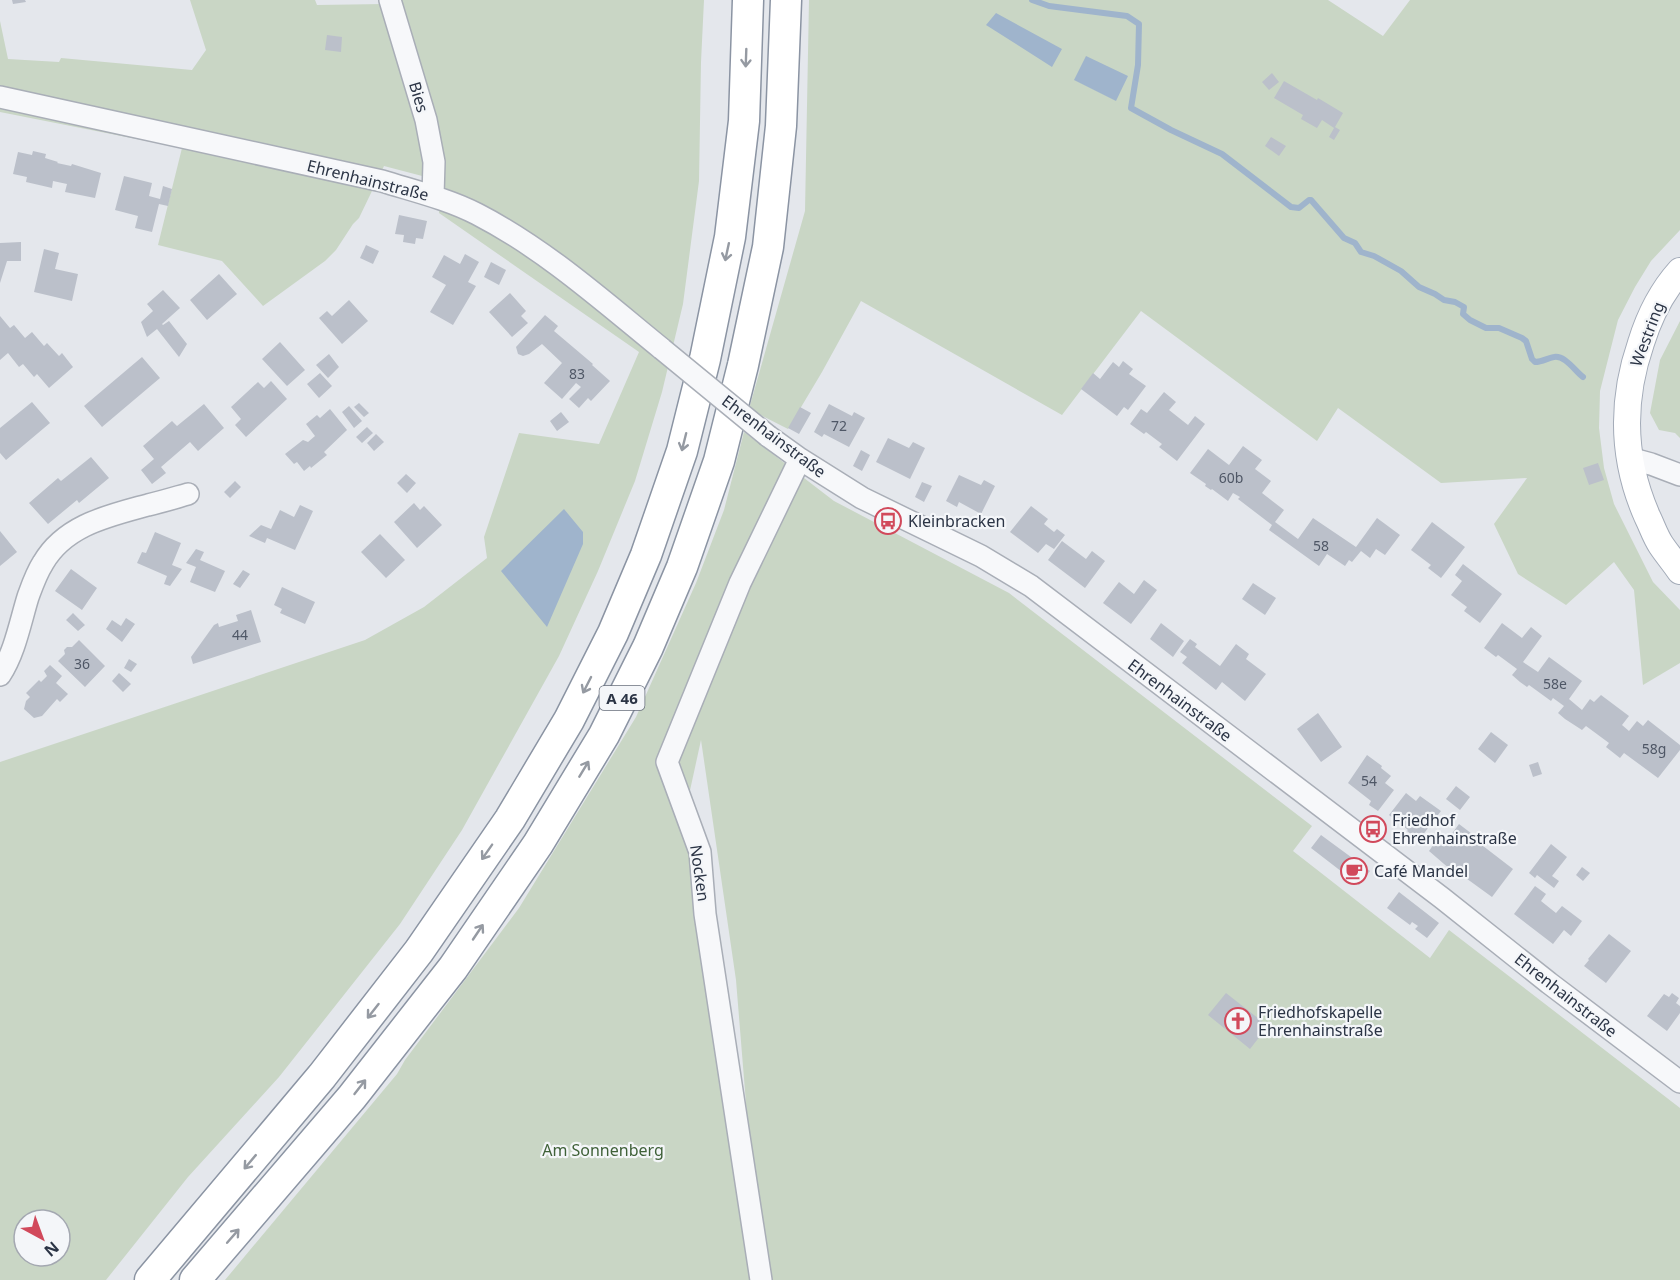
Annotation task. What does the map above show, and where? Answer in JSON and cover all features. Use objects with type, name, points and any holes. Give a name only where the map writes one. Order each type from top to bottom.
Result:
[{"type":"highway","name":"A 46","points":[[150,1280],[322,1076],[419,951],[510,819],[569,720],[613,633],[646,555],[682,451],[707,348],[730,237],[744,121],[748,0]]},
{"type":"highway","name":"A 46","points":[[195,1280],[352,1097],[453,968],[538,844],[598,744],[648,647],[682,567],[718,461],[743,365],[768,248],[781,126],[786,0]]},
{"type":"main road","name":"Westring","points":[[1680,271],[1664,293],[1646,327],[1633,366],[1627,401],[1626,426],[1629,458],[1638,495],[1660,543],[1680,571]]},
{"type":"street","name":"Bies","points":[[390,0],[426,120],[434,162],[433,196]]},
{"type":"street","name":"Ehrenhainstraße","points":[[0,97],[382,181],[433,196],[476,213],[525,241],[587,288],[768,436],[800,459],[862,498],[981,556],[1031,586],[1680,1082]]},
{"type":"street","points":[[1629,458],[1680,475]]},
{"type":"street","name":"Nocken","points":[[761,1280],[705,914],[700,852],[667,762],[740,583],[800,459]]},
{"type":"street","points":[[0,675],[14,644],[33,584],[43,562],[56,546],[72,532],[93,521],[188,494]]},
{"type":"green space","points":[[190,0],[315,0],[317,5],[384,4],[395,0],[704,0],[699,181],[683,304],[662,392],[635,481],[598,571],[559,656],[462,830],[400,924],[279,1077],[188,1177],[106,1280],[0,1280],[0,762],[365,640],[424,607],[487,558],[484,537],[519,433],[599,444],[639,352],[439,213],[442,182],[422,124],[426,177],[384,166],[359,218],[336,250],[325,261],[263,306],[222,261],[158,245],[182,148],[0,112],[0,21],[8,59],[59,62],[61,58],[192,70],[206,50]]},
{"type":"green space","points":[[809,0],[1328,0],[1383,36],[1410,0],[1680,0],[1680,230],[1651,261],[1618,320],[1600,391],[1599,428],[1604,468],[1614,504],[1653,582],[1680,610],[1680,663],[1643,685],[1634,590],[1614,562],[1566,605],[1518,574],[1494,524],[1527,478],[1441,483],[1338,408],[1317,441],[1141,311],[1062,415],[861,301],[788,429],[749,409],[805,211]]},
{"type":"green space","points":[[1680,321],[1680,438],[1675,433],[1659,430],[1650,413],[1660,360]]},
{"type":"green space","name":"Am Sonnenberg","points":[[744,432],[834,501],[1009,593],[1312,826],[1293,851],[1430,958],[1449,930],[1680,1108],[1680,1280],[768,1280],[749,1140],[736,980],[701,740],[682,827],[685,826],[722,1051],[756,1280],[225,1280],[397,1074],[405,1060],[519,908],[636,717],[696,583],[724,510]]},
{"type":"water","points":[[996,13],[1062,49],[1052,67],[986,25]]},
{"type":"water","points":[[1086,56],[1128,76],[1116,101],[1074,80]]},
{"type":"water","points":[[564,509],[583,532],[583,544],[547,627],[501,571]]},
{"type":"building","points":[[12,0],[25,0],[26,2],[13,4]]},
{"type":"building","points":[[327,35],[342,37],[341,52],[325,50]]},
{"type":"building","points":[[1272,73],[1279,82],[1269,90],[1262,82]]},
{"type":"building","points":[[1284,81],[1343,113],[1335,127],[1340,130],[1334,140],[1329,137],[1334,128],[1322,120],[1317,128],[1301,119],[1303,115],[1274,98]]},
{"type":"building","points":[[1271,137],[1286,146],[1279,156],[1265,146]]},
{"type":"building","points":[[33,151],[46,154],[45,158],[57,163],[71,166],[72,164],[101,173],[95,198],[65,192],[67,184],[53,181],[52,188],[26,182],[27,177],[13,174],[18,152],[32,155]]},
{"type":"building","points":[[124,176],[152,183],[149,196],[160,199],[163,186],[172,189],[168,206],[159,204],[152,232],[135,228],[138,216],[115,210]]},
{"type":"building","points":[[399,215],[427,221],[423,239],[416,238],[415,244],[403,242],[404,235],[395,234]]},
{"type":"building","points":[[21,242],[21,261],[7,261],[0,283],[0,243]]},
{"type":"building","points":[[366,245],[379,251],[373,264],[360,258]]},
{"type":"building","points":[[44,249],[59,253],[55,269],[78,274],[72,301],[34,292]]},
{"type":"building","points":[[465,254],[479,262],[468,282],[476,286],[453,325],[430,312],[446,285],[432,277],[444,255],[460,264]]},
{"type":"building","points":[[491,262],[506,270],[499,285],[484,277]]},
{"type":"building","points":[[219,274],[237,294],[207,320],[190,300]]},
{"type":"building","points":[[163,290],[180,308],[162,324],[169,321],[187,344],[179,357],[157,329],[147,337],[141,322],[153,311],[147,304]]},
{"type":"building","points":[[510,293],[526,311],[521,316],[528,323],[512,337],[489,312]]},
{"type":"building","points":[[349,300],[368,321],[342,344],[319,318],[327,311],[332,316]]},
{"type":"building","points":[[545,315],[558,326],[554,331],[610,381],[591,401],[588,398],[579,408],[569,399],[581,387],[576,383],[562,399],[544,383],[562,363],[542,344],[529,354],[523,356],[518,354],[516,347]]},
{"type":"building","points":[[0,316],[10,328],[14,325],[25,338],[32,332],[44,346],[47,343],[59,356],[62,353],[73,367],[49,388],[37,374],[34,377],[23,364],[19,367],[8,353],[0,360]]},
{"type":"building","points":[[280,342],[305,370],[287,386],[262,359]]},
{"type":"building","points":[[329,354],[339,367],[328,378],[316,365]]},
{"type":"building","points":[[142,357],[160,378],[102,427],[84,406]]},
{"type":"building","points":[[1123,361],[1133,369],[1129,374],[1146,386],[1128,410],[1124,407],[1117,416],[1081,389],[1093,373],[1100,379],[1113,362],[1119,367]]},
{"type":"building","points":[[320,373],[332,386],[319,398],[307,384]]},
{"type":"building","points":[[271,381],[287,399],[246,437],[235,425],[241,419],[231,407],[258,382],[264,388]]},
{"type":"building","points":[[1164,392],[1176,402],[1169,410],[1188,425],[1195,416],[1205,424],[1177,461],[1159,447],[1162,444],[1130,424],[1141,409],[1147,413]]},
{"type":"building","points":[[32,402],[50,423],[6,460],[0,453],[0,428]]},
{"type":"building","points":[[359,403],[369,413],[364,417],[354,407]]},
{"type":"building","points":[[204,404],[224,428],[198,451],[190,442],[161,467],[166,473],[152,484],[141,470],[154,459],[143,446],[172,421],[177,426]]},
{"type":"building","points":[[829,404],[852,416],[854,412],[865,418],[849,447],[824,434],[822,437],[814,432]]},
{"type":"building","points":[[349,406],[362,421],[354,428],[342,412]]},
{"type":"building","points":[[800,407],[811,413],[799,434],[788,428]]},
{"type":"building","points":[[330,409],[347,430],[324,452],[327,455],[304,471],[297,462],[294,464],[285,454],[303,440],[308,442],[315,436],[306,424],[317,415],[320,418]]},
{"type":"building","points":[[561,412],[569,422],[557,431],[550,421]]},
{"type":"building","points":[[367,427],[373,433],[362,443],[356,437]]},
{"type":"building","points":[[376,434],[384,442],[374,451],[367,443]]},
{"type":"building","points":[[888,438],[909,448],[913,442],[925,448],[910,479],[876,462]]},
{"type":"building","points":[[1243,446],[1262,460],[1255,469],[1271,481],[1262,493],[1284,510],[1275,522],[1298,539],[1313,518],[1356,547],[1377,518],[1400,535],[1385,555],[1376,549],[1370,558],[1361,551],[1352,562],[1349,560],[1345,566],[1327,554],[1319,566],[1269,530],[1272,525],[1238,499],[1240,497],[1233,493],[1228,501],[1190,473],[1208,449],[1229,465]]},
{"type":"building","points":[[861,450],[870,455],[862,471],[853,466]]},
{"type":"building","points":[[91,457],[109,478],[79,503],[77,500],[48,524],[29,503],[58,478],[61,481]]},
{"type":"building","points":[[1598,463],[1604,480],[1589,485],[1583,468]]},
{"type":"building","points":[[406,474],[416,483],[407,493],[397,483]]},
{"type":"building","points":[[959,475],[981,485],[984,480],[995,486],[981,514],[959,502],[957,507],[946,501]]},
{"type":"building","points":[[235,481],[241,487],[230,498],[224,492]]},
{"type":"building","points":[[922,482],[932,486],[924,502],[915,497]]},
{"type":"building","points":[[414,503],[420,510],[424,506],[442,525],[417,548],[394,522]]},
{"type":"building","points":[[300,505],[313,511],[295,550],[267,538],[265,543],[249,536],[261,525],[271,529],[280,510],[294,517]]},
{"type":"building","points":[[1031,506],[1048,519],[1044,524],[1054,532],[1057,529],[1065,535],[1054,549],[1046,544],[1038,553],[1010,532]]},
{"type":"building","points":[[1432,522],[1465,547],[1441,578],[1428,568],[1431,565],[1411,550]]},
{"type":"building","points":[[0,531],[17,552],[0,566]]},
{"type":"building","points":[[155,532],[181,543],[172,565],[182,569],[170,586],[164,584],[167,576],[137,563],[142,552],[146,553]]},
{"type":"building","points":[[380,534],[405,560],[386,578],[361,552]]},
{"type":"building","points":[[1062,541],[1086,559],[1092,551],[1105,561],[1085,588],[1048,560]]},
{"type":"building","points":[[196,549],[204,552],[200,560],[225,571],[215,592],[190,582],[196,567],[186,563]]},
{"type":"building","points":[[1463,564],[1502,594],[1480,623],[1464,611],[1467,607],[1451,595],[1462,581],[1455,575]]},
{"type":"building","points":[[71,569],[97,588],[82,610],[55,591]]},
{"type":"building","points":[[243,570],[250,574],[240,588],[233,584]]},
{"type":"building","points":[[1144,580],[1157,590],[1131,624],[1103,603],[1119,582],[1134,594]]},
{"type":"building","points":[[1253,583],[1276,598],[1265,615],[1242,599]]},
{"type":"building","points":[[282,587],[315,602],[305,624],[280,613],[282,609],[274,605]]},
{"type":"building","points":[[251,610],[261,642],[193,664],[191,657],[214,625],[218,623],[219,627],[238,621],[236,615]]},
{"type":"building","points":[[73,613],[85,625],[78,631],[66,620]]},
{"type":"building","points":[[126,618],[135,624],[122,642],[106,629],[112,620],[121,626]]},
{"type":"building","points":[[1161,623],[1184,641],[1173,657],[1150,639]]},
{"type":"building","points":[[1502,623],[1522,638],[1531,627],[1542,636],[1523,662],[1538,672],[1549,657],[1582,681],[1569,699],[1582,710],[1590,699],[1594,702],[1601,695],[1629,716],[1622,725],[1629,731],[1637,721],[1643,726],[1648,720],[1680,745],[1680,750],[1658,778],[1624,753],[1620,758],[1606,747],[1609,743],[1586,726],[1582,730],[1565,719],[1558,713],[1564,706],[1553,698],[1551,701],[1529,685],[1527,687],[1520,682],[1512,675],[1517,669],[1484,648]]},
{"type":"building","points":[[1190,639],[1197,644],[1195,647],[1220,666],[1236,644],[1249,654],[1246,659],[1266,674],[1245,701],[1222,682],[1216,690],[1182,663],[1187,657],[1180,652]]},
{"type":"building","points":[[79,640],[105,666],[85,687],[58,661],[65,654],[64,650],[67,647],[72,647]]},
{"type":"building","points":[[129,659],[137,664],[131,672],[124,668]]},
{"type":"building","points":[[50,665],[62,676],[56,683],[68,694],[60,702],[57,699],[42,716],[34,718],[24,709],[30,697],[26,693],[39,680],[41,682],[47,676],[44,671]]},
{"type":"building","points":[[119,673],[131,684],[123,692],[112,681]]},
{"type":"building","points":[[1318,713],[1342,747],[1321,762],[1297,729]]},
{"type":"building","points":[[1491,732],[1508,745],[1495,763],[1478,749]]},
{"type":"building","points":[[1367,755],[1391,776],[1385,783],[1394,790],[1378,811],[1369,805],[1371,801],[1348,783]]},
{"type":"building","points":[[1538,762],[1542,774],[1533,777],[1529,765]]},
{"type":"building","points":[[1456,786],[1470,797],[1460,810],[1446,799]]},
{"type":"building","points":[[1406,793],[1416,801],[1420,796],[1441,811],[1419,840],[1389,815]]},
{"type":"building","points":[[1459,824],[1476,837],[1474,839],[1513,869],[1492,897],[1452,868],[1451,870],[1429,851],[1438,838],[1445,843]]},
{"type":"building","points":[[1321,835],[1370,871],[1359,885],[1311,848]]},
{"type":"building","points":[[1551,844],[1567,857],[1552,876],[1559,881],[1554,888],[1537,875],[1535,878],[1529,873]]},
{"type":"building","points":[[1582,867],[1590,873],[1583,881],[1576,875]]},
{"type":"building","points":[[1535,886],[1546,894],[1541,901],[1556,913],[1562,906],[1582,921],[1571,936],[1564,930],[1553,944],[1514,914]]},
{"type":"building","points":[[1399,892],[1439,923],[1427,938],[1415,929],[1418,926],[1412,922],[1410,925],[1387,908]]},
{"type":"building","points":[[1609,934],[1631,951],[1606,983],[1584,966]]},
{"type":"building","name":"Friedhofskapelle Ehrenhainstraße","points":[[1226,993],[1268,1026],[1250,1049],[1208,1015]]},
{"type":"building","points":[[1672,993],[1679,998],[1676,1003],[1680,1006],[1680,1013],[1667,1031],[1647,1016],[1664,994],[1669,997]]},
{"type":"waterway","points":[[1032,0],[1049,6],[1127,16],[1139,24],[1138,65],[1131,108],[1222,154],[1291,207],[1299,208],[1311,200],[1344,238],[1355,243],[1361,252],[1374,256],[1401,271],[1419,287],[1464,307],[1463,314],[1470,320],[1486,328],[1499,328],[1522,338],[1526,341],[1535,362],[1562,358],[1583,377]]},
{"type":"place","name":"Kleinbracken","points":[[888,521]]},
{"type":"place","name":"Friedhof Ehrenhainstraße","points":[[1373,829]]},
{"type":"place","name":"Café Mandel","points":[[1354,871]]},
{"type":"place","name":"Friedhofskapelle Ehrenhainstraße","points":[[1238,1021]]}]
